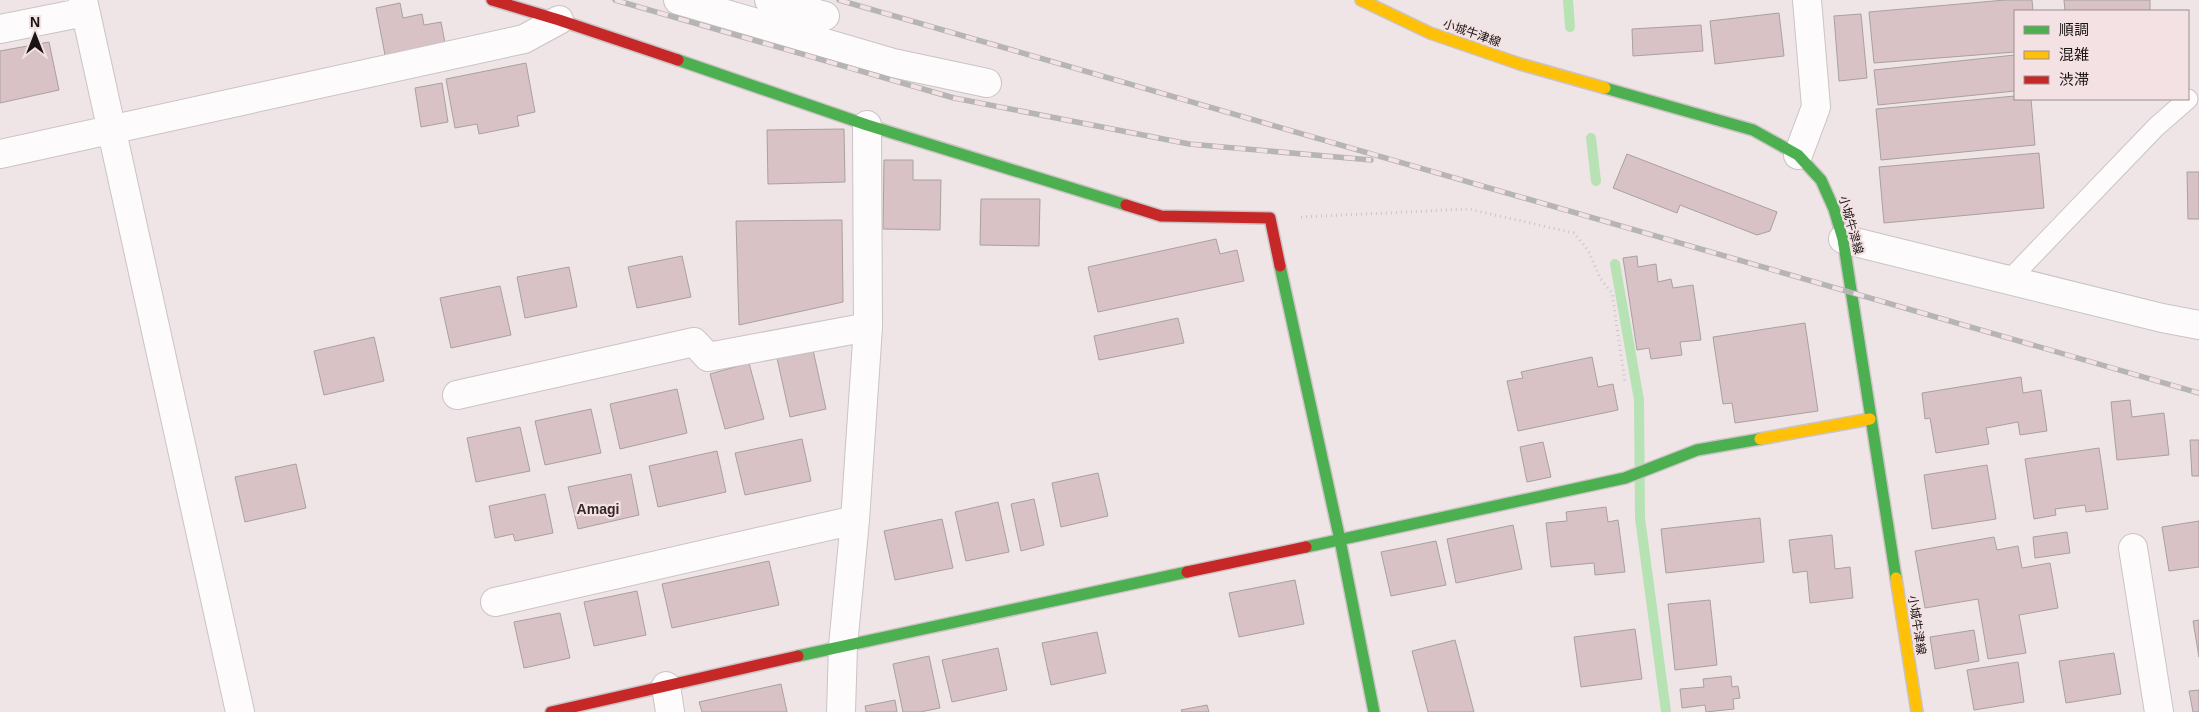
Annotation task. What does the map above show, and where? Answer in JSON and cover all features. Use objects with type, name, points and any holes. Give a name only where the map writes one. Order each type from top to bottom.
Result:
[{"type":"street","points":[[492,0],[559,20],[867,125],[1161,216],[1270,218],[1340,540],[1374,712]]},
{"type":"street","points":[[678,0],[820,24]]},
{"type":"street","points":[[740,0],[740,3],[798,20],[802,28],[820,24]]},
{"type":"street","points":[[769,0],[893,62],[988,83]]},
{"type":"street","name":"小城牛津線","points":[[1361,0],[1430,33],[1520,64],[1753,130],[1798,155],[1821,180],[1834,209],[1843,239],[1853,294],[1870,419],[1917,712]]},
{"type":"street","points":[[1798,155],[1816,107],[1807,0]]},
{"type":"street","points":[[0,29],[84,6],[240,712]]},
{"type":"street","points":[[0,154],[524,39],[559,20]]},
{"type":"street","points":[[841,712],[843,646],[855,520],[868,327],[867,125]]},
{"type":"street","points":[[1843,239],[2162,318],[2199,325]]},
{"type":"street","points":[[457,395],[694,342],[708,357],[868,327]]},
{"type":"street","points":[[551,712],[668,699],[843,646],[1625,478],[1697,450],[1870,419]]},
{"type":"street","points":[[495,602],[855,520]]},
{"type":"street","points":[[2133,548],[2159,712]]},
{"type":"lane","points":[[2189,98],[2199,88]]},
{"type":"lane","points":[[2009,280],[2156,128],[2187,100]]},
{"type":"path","points":[[1270,218],[1469,209],[1574,233],[1588,250],[1600,278],[1612,293],[1625,382]]},
{"type":"building","points":[[2005,0],[2032,0],[2033,10],[2014,10],[2014,52],[1874,63],[1869,12]]},
{"type":"building","points":[[2064,0],[2150,0],[2150,10],[2065,10]]},
{"type":"building","points":[[400,3],[403,18],[422,14],[424,25],[441,22],[445,43],[385,55],[376,8]]},
{"type":"building","points":[[1779,13],[1784,56],[1715,64],[1710,21]]},
{"type":"building","points":[[1861,14],[1867,78],[1839,81],[1834,16]]},
{"type":"building","points":[[1701,25],[1703,51],[1633,56],[1632,29]]},
{"type":"building","points":[[49,42],[59,90],[0,103],[0,51]]},
{"type":"building","points":[[2014,55],[2014,91],[1878,105],[1874,70]]},
{"type":"building","points":[[526,63],[535,112],[517,116],[519,126],[479,134],[477,124],[455,128],[446,79]]},
{"type":"building","points":[[442,83],[448,122],[421,127],[415,88]]},
{"type":"building","points":[[2014,96],[2014,100],[2031,100],[2035,145],[1881,160],[1876,109]]},
{"type":"building","points":[[844,129],[845,182],[768,184],[767,130]]},
{"type":"building","points":[[2039,153],[2044,208],[1884,223],[1879,167]]},
{"type":"building","points":[[1627,154],[1777,212],[1770,231],[1757,235],[1680,205],[1677,213],[1613,188]]},
{"type":"building","points":[[884,160],[913,160],[913,180],[941,180],[940,230],[883,229]]},
{"type":"building","points":[[2187,172],[2199,172],[2199,219],[2188,219]]},
{"type":"building","points":[[981,199],[1040,199],[1039,246],[980,245]]},
{"type":"building","points":[[842,220],[843,302],[739,325],[736,221]]},
{"type":"building","points":[[1216,239],[1220,254],[1237,250],[1244,281],[1098,312],[1088,267]]},
{"type":"building","points":[[682,256],[691,297],[637,308],[628,267]]},
{"type":"building","points":[[1637,256],[1638,267],[1656,264],[1658,282],[1671,279],[1673,288],[1693,285],[1701,340],[1680,342],[1682,355],[1651,359],[1649,348],[1637,350],[1623,258]]},
{"type":"building","points":[[569,267],[577,307],[525,318],[517,277]]},
{"type":"building","points":[[500,286],[511,335],[451,348],[440,298]]},
{"type":"building","points":[[1178,318],[1184,343],[1099,360],[1094,336]]},
{"type":"building","points":[[1805,323],[1818,411],[1735,423],[1732,403],[1723,404],[1713,337]]},
{"type":"building","points":[[374,337],[384,381],[324,395],[314,351]]},
{"type":"building","points":[[813,350],[826,409],[790,417],[777,358]]},
{"type":"building","points":[[1592,357],[1598,387],[1613,384],[1618,410],[1518,431],[1507,381],[1523,378],[1521,372]]},
{"type":"building","points":[[749,363],[764,419],[725,429],[710,374]]},
{"type":"building","points":[[2021,377],[2023,393],[2041,390],[2047,431],[2020,435],[2018,422],[1986,428],[1989,444],[1936,453],[1930,418],[1925,419],[1922,393]]},
{"type":"building","points":[[677,389],[687,433],[620,449],[610,404]]},
{"type":"building","points":[[2130,400],[2132,417],[2164,413],[2169,455],[2117,460],[2111,402]]},
{"type":"building","points":[[591,409],[601,453],[545,465],[535,421]]},
{"type":"building","points":[[520,427],[530,471],[476,482],[467,438]]},
{"type":"building","points":[[802,439],[811,481],[745,495],[735,453]]},
{"type":"building","points":[[2190,440],[2199,440],[2199,476],[2192,476]]},
{"type":"building","points":[[1543,442],[1551,477],[1527,482],[1520,447]]},
{"type":"building","points":[[2099,448],[2108,509],[2086,512],[2085,505],[2055,509],[2056,515],[2034,519],[2025,459]]},
{"type":"building","points":[[717,451],[726,492],[658,507],[649,466]]},
{"type":"building","points":[[296,464],[306,508],[245,522],[235,477]]},
{"type":"building","points":[[1987,465],[1996,519],[1932,529],[1924,475]]},
{"type":"building","points":[[1098,473],[1108,516],[1061,527],[1052,483]]},
{"type":"building","points":[[631,474],[639,515],[578,529],[568,487]]},
{"type":"building","points":[[545,494],[553,533],[515,541],[513,534],[495,538],[489,506]]},
{"type":"building","points":[[1034,499],[1044,545],[1021,551],[1011,504]]},
{"type":"building","points":[[998,502],[1009,552],[966,561],[955,512]]},
{"type":"building","points":[[1606,507],[1608,522],[1618,520],[1625,572],[1595,575],[1594,563],[1551,567],[1546,523],[1567,521],[1566,512]]},
{"type":"building","points":[[1760,518],[1764,562],[1666,573],[1661,529]]},
{"type":"building","points":[[942,519],[953,568],[895,580],[884,531]]},
{"type":"building","points":[[2199,521],[2199,567],[2169,571],[2162,527]]},
{"type":"building","points":[[1513,525],[1522,569],[1456,583],[1447,539]]},
{"type":"building","points":[[2067,532],[2070,553],[2035,558],[2033,537]]},
{"type":"building","points":[[1832,535],[1835,569],[1850,567],[1853,598],[1810,603],[1807,571],[1793,573],[1789,540]]},
{"type":"building","points":[[1994,537],[1997,550],[2018,546],[2022,568],[2050,563],[2058,608],[2019,615],[2026,653],[1988,659],[1978,599],[1925,608],[1915,551]]},
{"type":"building","points":[[1436,541],[1446,585],[1391,596],[1381,552]]},
{"type":"building","points":[[769,561],[779,605],[672,628],[662,584]]},
{"type":"building","points":[[1295,580],[1304,624],[1239,637],[1229,593]]},
{"type":"building","points":[[637,591],[646,635],[594,646],[584,602]]},
{"type":"building","points":[[1710,600],[1717,665],[1675,670],[1668,604]]},
{"type":"building","points":[[560,613],[570,658],[524,668],[514,622]]},
{"type":"building","points":[[2199,620],[2199,657],[2193,621]]},
{"type":"building","points":[[1635,629],[1642,679],[1581,687],[1574,637]]},
{"type":"building","points":[[1974,630],[1979,661],[1935,669],[1930,637]]},
{"type":"building","points":[[1097,632],[1106,673],[1051,685],[1042,643]]},
{"type":"building","points":[[1455,640],[1474,712],[1428,712],[1412,651]]},
{"type":"building","points":[[998,648],[1007,690],[952,702],[942,660]]},
{"type":"building","points":[[2114,653],[2121,694],[2066,703],[2059,661]]},
{"type":"building","points":[[929,656],[940,708],[920,712],[903,712],[893,664]]},
{"type":"building","points":[[2018,662],[2024,702],[1974,710],[1967,670]]},
{"type":"building","points":[[1731,676],[1732,687],[1738,686],[1740,698],[1733,699],[1734,709],[1706,712],[1705,705],[1682,708],[1680,689],[1704,687],[1703,679]]},
{"type":"building","points":[[781,684],[787,712],[702,712],[699,702]]},
{"type":"building","points":[[2199,690],[2199,712],[2193,712],[2189,691]]},
{"type":"building","points":[[895,700],[897,712],[866,712],[865,706]]},
{"type":"building","points":[[1207,705],[1209,712],[1182,712],[1181,710]]},
{"type":"waterway","points":[[1568,0],[1570,27]]},
{"type":"waterway","points":[[1591,138],[1596,181]]},
{"type":"waterway","points":[[1615,264],[1639,400],[1640,518],[1666,712]]},
{"type":"railway","points":[[615,0],[954,98],[1189,144],[1371,160]]},
{"type":"railway","points":[[839,0],[2199,393]]},
{"type":"traffic: fast","points":[[678,60],[867,125],[1126,205]]},
{"type":"traffic: fast","points":[[1605,88],[1753,130],[1798,155],[1821,180],[1834,209],[1843,239],[1896,578]]},
{"type":"traffic: fast","points":[[1280,266],[1340,540],[1374,712]]},
{"type":"traffic: fast","points":[[1306,547],[1625,478],[1697,450],[1760,439]]},
{"type":"traffic: fast","points":[[798,656],[1187,572]]},
{"type":"traffic: slow","points":[[1361,0],[1430,33],[1520,64],[1605,88]]},
{"type":"traffic: slow","points":[[1760,439],[1870,419]]},
{"type":"traffic: slow","points":[[1896,578],[1917,712]]},
{"type":"traffic: jam","points":[[492,0],[559,20],[678,60]]},
{"type":"traffic: jam","points":[[1126,205],[1161,216],[1270,218],[1280,266]]},
{"type":"traffic: jam","points":[[1187,572],[1306,547]]},
{"type":"traffic: jam","points":[[551,712],[798,656]]},
{"type":"district","name":"Amagi","points":[[598,509]]}]
